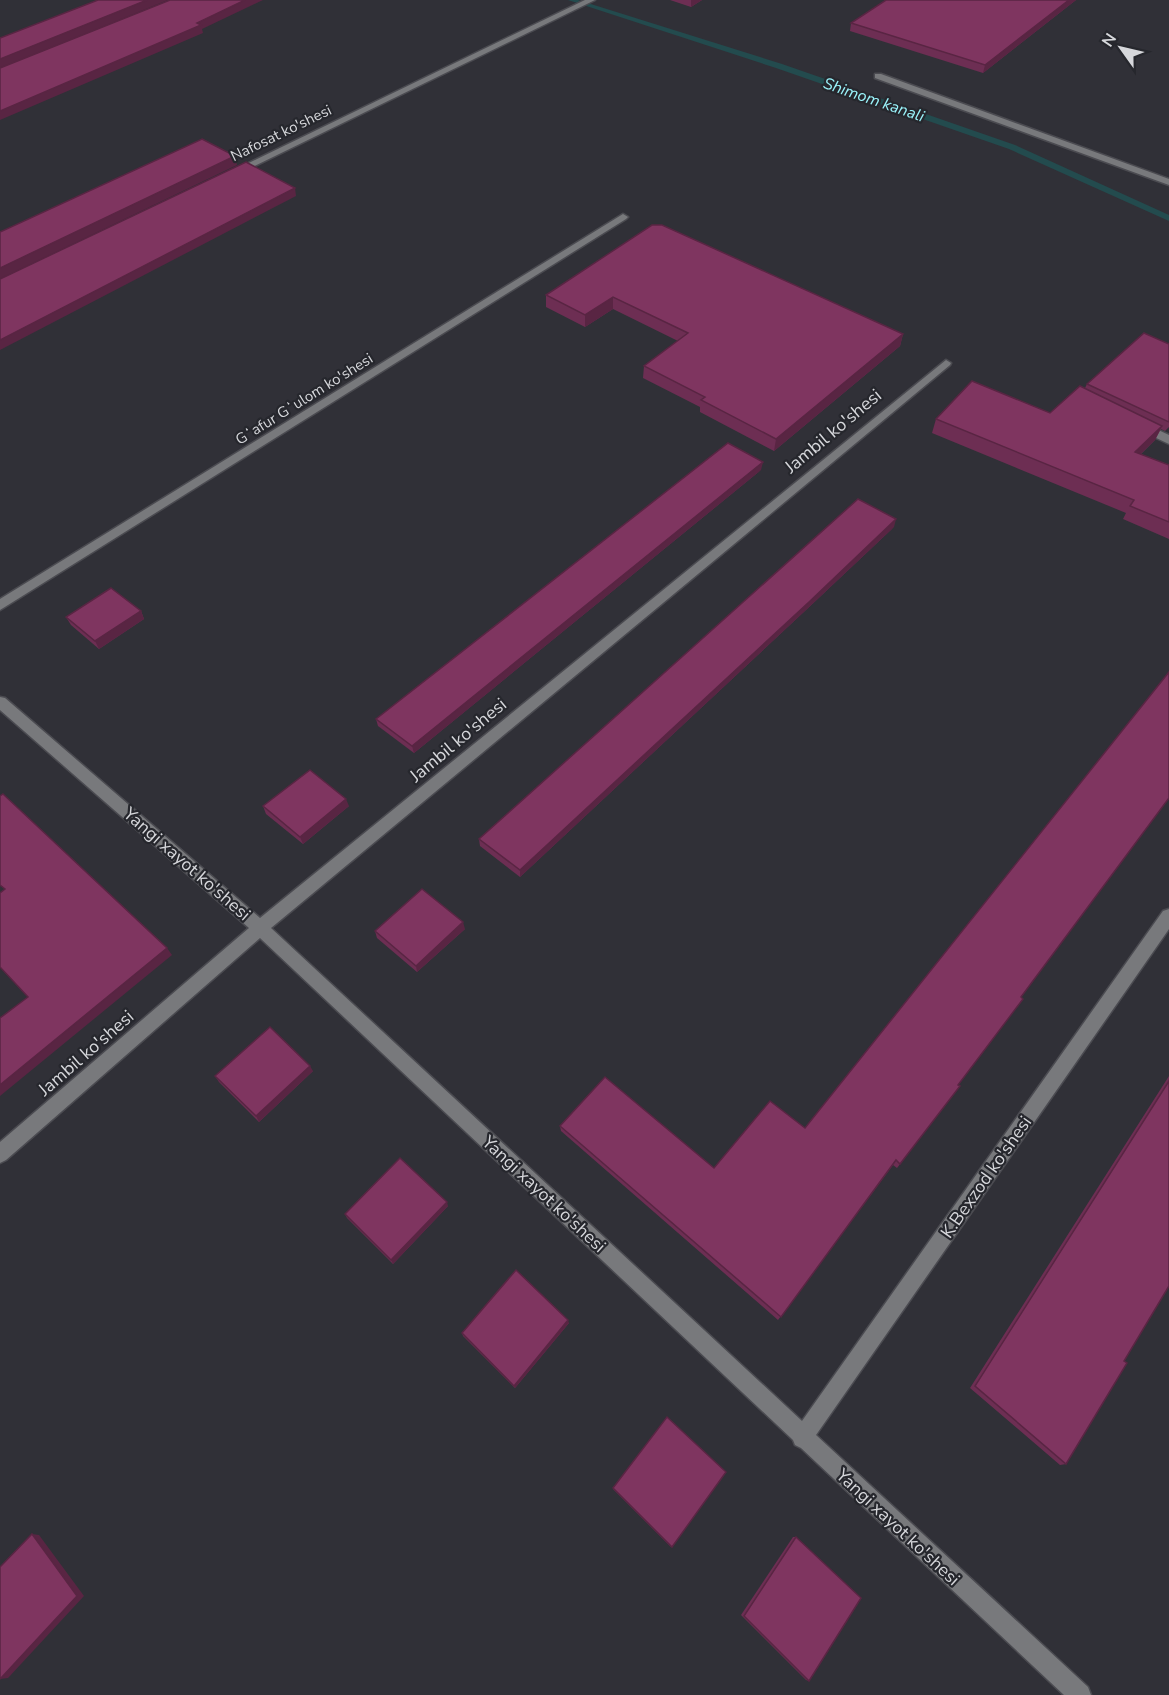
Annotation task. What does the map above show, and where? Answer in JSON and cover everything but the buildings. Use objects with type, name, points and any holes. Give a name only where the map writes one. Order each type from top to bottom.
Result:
[{"type":"street","name":"Nafosat ko'shesi","points":[[224,178],[591,0]]},
{"type":"street","points":[[878,76],[1169,182]]},
{"type":"street","name":"Gʻafur Gʻulom ko'shesi","points":[[0,605],[623,217]]},
{"type":"street","name":"Jambil ko'shesi","points":[[0,1154],[260,928],[946,363]]},
{"type":"street","points":[[1130,421],[1169,440]]},
{"type":"street","name":"Yangi xayot ko'shesi","points":[[0,702],[260,928],[802,1438],[1080,1695]]},
{"type":"street","name":"K.Bexzod ko'shesi","points":[[802,1438],[1169,916]]},
{"type":"waterway","name":"Shimom kanali","points":[[571,0],[779,66],[1012,147],[1169,218]]}]
